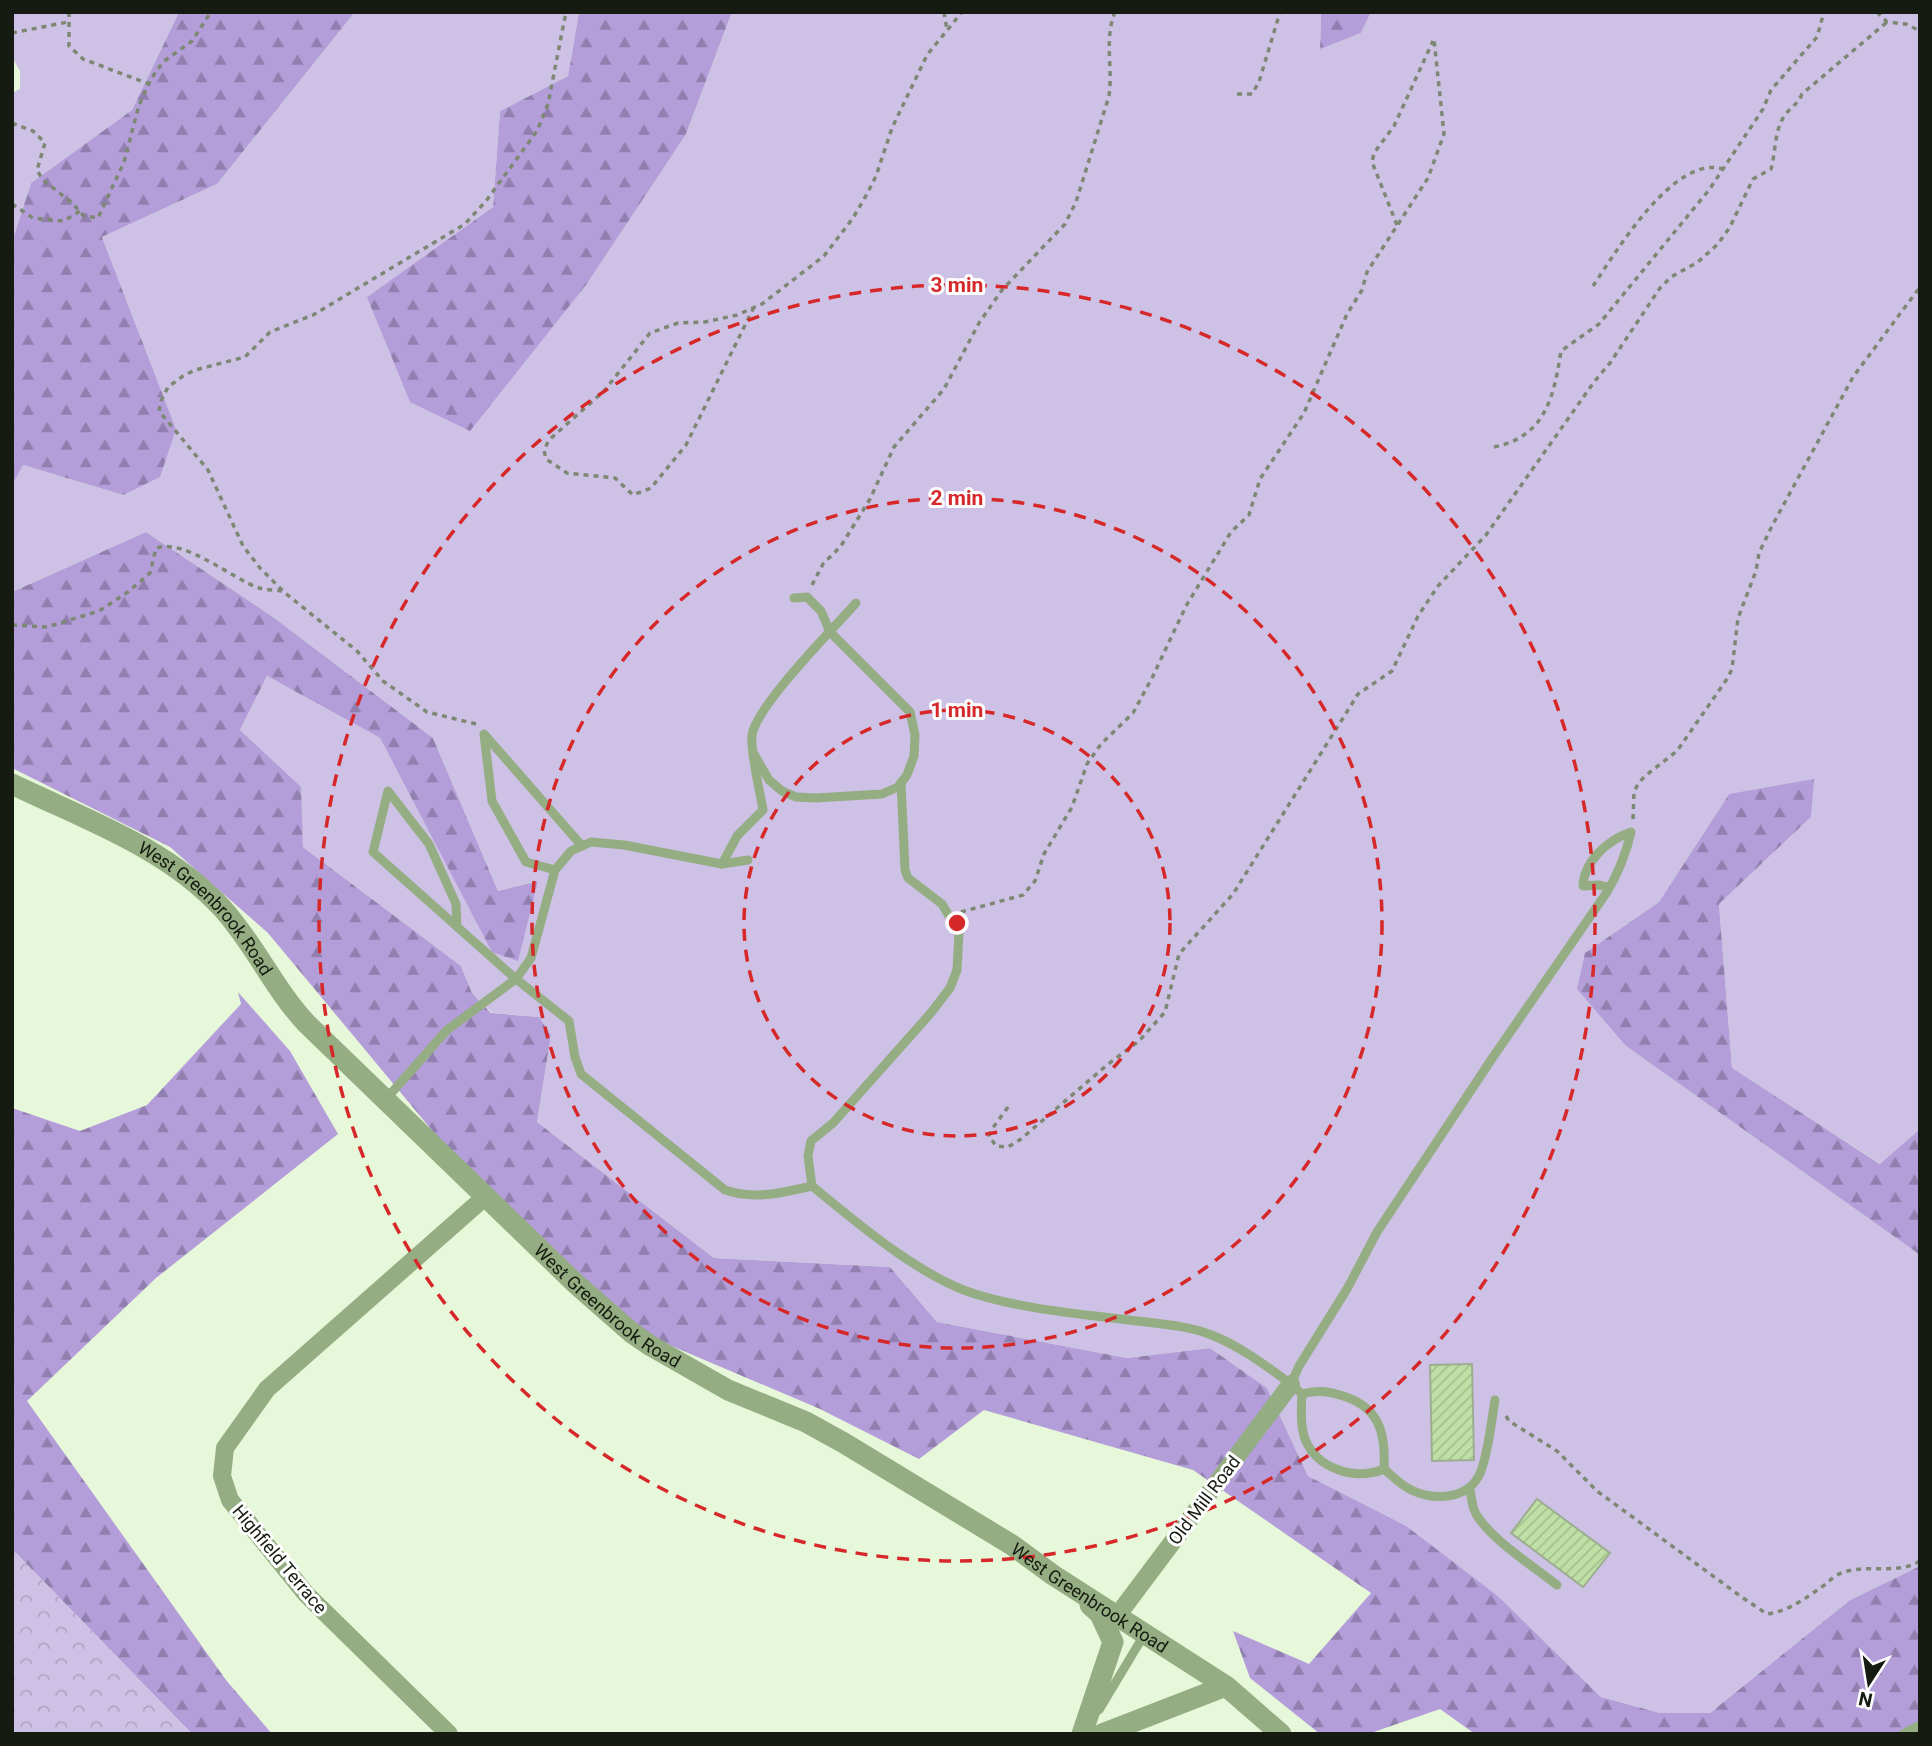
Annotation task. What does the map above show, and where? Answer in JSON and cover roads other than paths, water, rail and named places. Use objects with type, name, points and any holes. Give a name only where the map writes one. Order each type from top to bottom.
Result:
[{"type":"street","name":"West Greenbrook Road","points":[[12,784],[99,822],[147,850],[208,893],[240,931],[295,1012],[575,1283],[632,1333],[728,1390],[806,1422],[844,1443],[1012,1545],[1053,1575],[1226,1686],[1281,1734]]},
{"type":"street","name":"Highfield Terrace","points":[[449,1734],[306,1594],[230,1500],[222,1476],[225,1448],[267,1389],[486,1196]]},
{"type":"street","name":"Old Mill Road","points":[[1117,1616],[1296,1389]]},
{"type":"street","points":[[1053,1575],[1100,1614],[1113,1642],[1083,1734]]},
{"type":"street","points":[[1102,1734],[1226,1686]]},
{"type":"lane","points":[[754,754],[769,780],[782,791],[796,797],[882,794],[898,787],[907,775],[914,756],[915,735],[910,712],[830,632],[821,611],[807,597],[794,598]]},
{"type":"lane","points":[[722,864],[737,836],[763,810],[752,737],[756,724],[768,703],[856,603]]},
{"type":"lane","points":[[555,870],[526,862],[492,801],[484,734],[582,846]]},
{"type":"lane","points":[[901,782],[905,870],[908,878],[942,904],[959,933],[957,970],[950,988],[930,1014],[842,1113],[811,1141],[808,1156],[812,1186],[849,1217],[913,1263],[972,1293],[1030,1307],[1171,1325],[1212,1335],[1246,1352],[1296,1389],[1316,1390],[1357,1400],[1376,1418],[1380,1428],[1384,1439],[1384,1469]]},
{"type":"lane","points":[[457,927],[456,904],[429,844],[388,791],[373,852],[457,927],[516,979],[569,1021],[581,1074],[725,1190],[743,1196],[772,1195],[812,1186]]},
{"type":"lane","points":[[1384,1469],[1372,1474],[1352,1473],[1337,1470],[1317,1458],[1304,1437],[1296,1389],[1299,1366],[1347,1289],[1377,1232],[1607,892],[1627,851],[1631,832],[1609,842],[1587,866],[1583,887],[1607,887],[1607,892]]},
{"type":"lane","points":[[386,1100],[447,1030],[516,979],[531,958],[555,870],[571,851],[591,842],[624,845],[722,864],[748,860]]},
{"type":"lane","points":[[1384,1469],[1407,1488],[1429,1495],[1452,1496],[1470,1489],[1481,1472],[1495,1400]]},
{"type":"lane","points":[[1470,1489],[1472,1507],[1479,1520],[1557,1585]]},
{"type":"lane","points":[[1083,1734],[1145,1633]]},
{"type":"lane","points":[[1903,1734],[1920,1726]]}]
